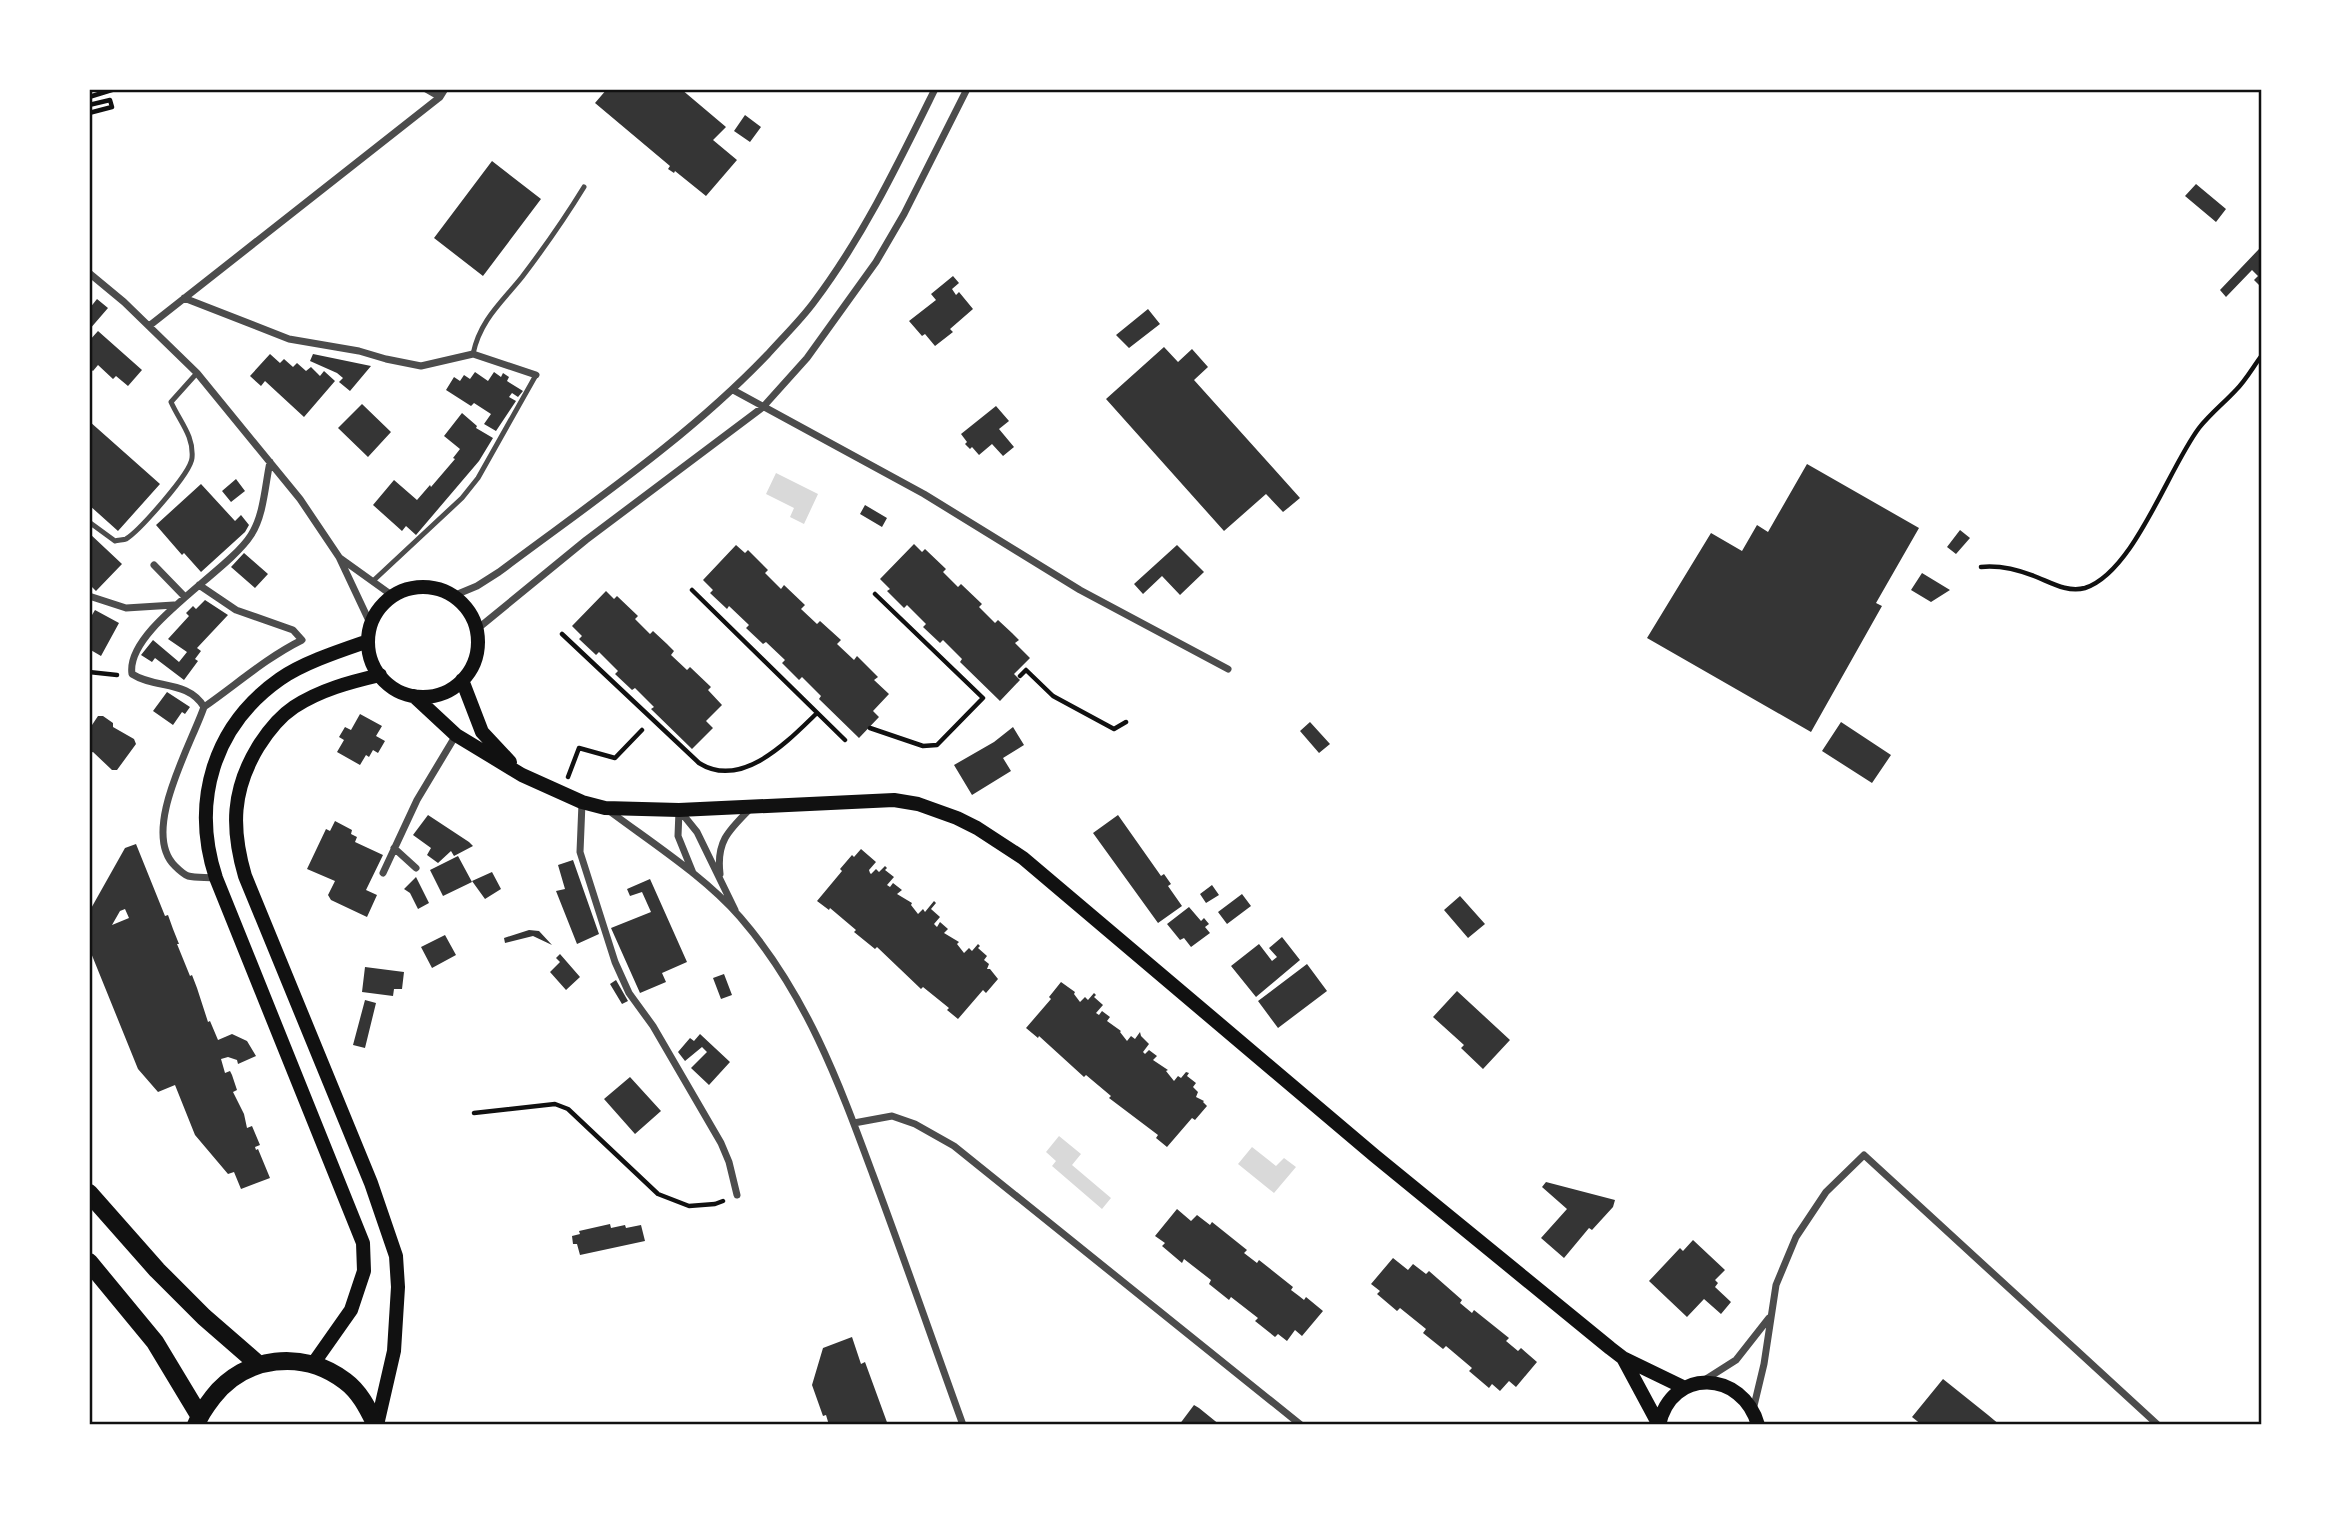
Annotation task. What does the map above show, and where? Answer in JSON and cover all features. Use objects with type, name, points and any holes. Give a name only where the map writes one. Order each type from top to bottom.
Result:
[{"type":"main road","points":[[414,696],[440,694],[462,680],[476,657],[476,630],[468,611],[453,596],[433,588],[402,591],[384,604],[371,625],[368,641],[371,659],[380,676],[395,689],[414,696],[456,735],[522,775],[582,802],[605,808],[679,810],[894,800],[932,808],[978,828],[1023,858],[1384,1164],[1623,1358],[1685,1388]]},
{"type":"main road","points":[[313,1364],[351,1310],[364,1271],[363,1243],[216,878],[208,848],[206,799],[219,750],[255,699],[281,678],[368,641]]},
{"type":"main road","points":[[377,1425],[394,1351],[398,1287],[396,1256],[371,1183],[244,876],[237,849],[236,826],[238,792],[245,769],[267,733],[282,717],[322,692],[352,681],[380,676]]},
{"type":"main road","points":[[462,680],[482,732],[522,775]]},
{"type":"main road","points":[[89,1192],[157,1270],[204,1317],[258,1364]]},
{"type":"main road","points":[[89,1262],[155,1342],[198,1420],[225,1382],[258,1364],[281,1360],[313,1364],[345,1381],[365,1401],[377,1425]]},
{"type":"main road","points":[[1623,1358],[1659,1425]]},
{"type":"main road","points":[[1659,1425],[1670,1400],[1685,1388],[1700,1383],[1731,1387],[1744,1397],[1753,1410],[1758,1425]]},
{"type":"street","points":[[426,89],[440,97]]},
{"type":"street","points":[[149,326],[440,97],[445,89]]},
{"type":"street","points":[[453,596],[477,586],[499,572],[693,426],[733,390],[813,303],[844,258],[884,190],[935,89]]},
{"type":"street","points":[[476,630],[586,540],[763,407],[807,358],[876,262],[904,214],[967,89]]},
{"type":"street","points":[[90,275],[149,326],[197,373],[300,499],[339,557],[371,625]]},
{"type":"street","points":[[184,298],[289,338],[421,366],[473,354],[536,375]]},
{"type":"street","points":[[733,390],[923,494],[1080,590],[1228,669]]},
{"type":"street","points":[[204,707],[198,698],[175,686],[138,678],[132,674],[131,665],[139,648],[174,605],[236,553],[252,534],[261,510],[270,462]]},
{"type":"street","points":[[339,557],[394,596]]},
{"type":"street","points":[[154,565],[185,597]]},
{"type":"street","points":[[199,585],[236,610],[293,630],[302,640],[257,666],[204,707],[170,790],[165,812],[164,847],[169,861],[187,876],[216,878]]},
{"type":"street","points":[[89,596],[126,608],[174,605]]},
{"type":"street","points":[[383,873],[417,800],[456,735]]},
{"type":"street","points":[[582,802],[580,852],[615,962],[629,993],[653,1026],[721,1143],[737,1195]]},
{"type":"street","points":[[721,882],[718,854],[728,831],[754,805]]},
{"type":"street","points":[[605,808],[695,877],[738,916],[767,951],[808,1020],[829,1058],[963,1425]]},
{"type":"street","points":[[679,810],[678,836],[695,877]]},
{"type":"street","points":[[679,810],[697,832],[738,916]]},
{"type":"street","points":[[394,848],[416,868]]},
{"type":"street","points":[[853,1123],[892,1116],[915,1124],[954,1146],[1301,1425]]},
{"type":"street","points":[[1753,1410],[1764,1364],[1776,1285],[1796,1237],[1826,1192],[1864,1155],[2158,1425]]},
{"type":"street","points":[[1700,1383],[1736,1360],[1770,1317]]},
{"type":"lane","points":[[473,354],[475,343],[488,316],[522,278],[584,187]]},
{"type":"lane","points":[[89,522],[115,541],[125,539],[191,467],[191,440],[171,402],[197,373]]},
{"type":"lane","points":[[373,582],[463,498],[478,478],[536,375]]},
{"type":"path","points":[[89,97],[115,89]]},
{"type":"path","points":[[89,105],[110,100],[112,107],[89,113]]},
{"type":"path","points":[[1982,567],[1996,565],[2017,570],[2066,589],[2083,589],[2107,575],[2138,533],[2199,427],[2237,389],[2262,355]]},
{"type":"path","points":[[692,590],[845,740]]},
{"type":"path","points":[[870,728],[923,746],[937,746],[983,698],[875,594]]},
{"type":"path","points":[[562,634],[699,763],[714,770],[731,772],[748,766],[787,740],[817,713]]},
{"type":"path","points":[[1020,677],[1026,670],[1052,696],[1114,729],[1126,722]]},
{"type":"path","points":[[89,672],[114,676],[132,674]]},
{"type":"path","points":[[573,762],[579,748],[615,758],[642,730]]},
{"type":"path","points":[[474,1113],[555,1104],[568,1109],[658,1194],[689,1206],[715,1204],[737,1195]]},
{"type":"shaded area","points":[[776,473],[818,494],[804,524],[790,517],[794,508],[766,494]]},
{"type":"shaded area","points":[[1059,1136],[1081,1154],[1072,1165],[1111,1198],[1102,1209],[1052,1166],[1056,1161],[1046,1152]]},
{"type":"shaded area","points":[[1252,1147],[1276,1166],[1284,1158],[1296,1167],[1274,1193],[1238,1164]]},
{"type":"building","points":[[607,89],[681,89],[726,127],[713,140],[737,160],[706,196],[675,171],[674,173],[668,169],[670,166],[595,103]]},
{"type":"building","points":[[745,115],[761,127],[750,142],[734,131]]},
{"type":"building","points":[[492,161],[541,199],[483,276],[434,238]]},
{"type":"building","points":[[2196,184],[2226,209],[2216,222],[2185,196]]},
{"type":"building","points":[[2259,249],[2262,252],[2262,288],[2254,280],[2258,276],[2252,270],[2226,297],[2220,290]]},
{"type":"building","points":[[953,276],[959,283],[952,289],[956,295],[959,292],[973,309],[950,329],[953,332],[935,346],[909,321],[936,300],[931,294]]},
{"type":"building","points":[[97,299],[108,308],[89,330],[89,309]]},
{"type":"building","points":[[1148,309],[1160,324],[1129,348],[1116,335]]},
{"type":"building","points":[[98,331],[142,370],[128,386],[116,376],[113,379],[98,365],[93,371],[89,368],[89,341]]},
{"type":"building","points":[[1164,347],[1178,362],[1192,349],[1208,367],[1194,380],[1300,498],[1283,512],[1266,494],[1224,531],[1106,399]]},
{"type":"building","points":[[270,354],[280,363],[284,359],[293,367],[297,363],[306,371],[311,367],[320,376],[324,371],[335,381],[304,417],[265,381],[261,386],[250,376]]},
{"type":"building","points":[[313,354],[371,366],[350,391],[339,382],[343,378],[337,373],[310,361]]},
{"type":"building","points":[[475,372],[488,381],[494,372],[501,377],[503,373],[509,377],[507,381],[523,391],[518,397],[512,393],[509,397],[516,401],[496,431],[484,424],[491,414],[474,403],[471,406],[446,390],[454,377],[460,381],[464,375],[470,379]]},
{"type":"building","points":[[362,404],[391,432],[368,457],[338,428]]},
{"type":"building","points":[[996,406],[1009,421],[999,429],[1014,447],[1003,456],[992,444],[979,455],[965,444],[967,442],[961,434]]},
{"type":"building","points":[[462,413],[476,428],[493,438],[479,461],[416,535],[406,526],[402,531],[373,505],[394,480],[417,500],[430,485],[431,487],[460,449],[444,436]]},
{"type":"building","points":[[89,421],[160,484],[118,531],[89,505]]},
{"type":"building","points":[[1807,464],[1919,528],[1876,603],[1882,606],[1811,732],[1647,638],[1711,533],[1742,551],[1757,525],[1768,532]]},
{"type":"building","points":[[236,479],[245,491],[231,502],[222,491]]},
{"type":"building","points":[[201,484],[235,521],[241,515],[249,525],[245,532],[201,572],[156,525]]},
{"type":"building","points":[[865,505],[887,518],[882,527],[860,514]]},
{"type":"building","points":[[1960,530],[1970,538],[1956,554],[1947,547]]},
{"type":"building","points":[[89,533],[122,564],[96,591],[89,584]]},
{"type":"building","points":[[914,544],[922,552],[925,549],[946,569],[943,572],[958,587],[961,584],[982,604],[979,607],[995,623],[998,620],[1012,633],[1019,640],[1015,643],[1030,658],[1014,674],[1020,680],[1000,701],[960,662],[962,659],[943,640],[940,643],[923,627],[926,624],[907,605],[904,608],[887,591],[890,589],[880,579]]},
{"type":"building","points":[[736,545],[745,553],[748,550],[768,570],[765,573],[781,589],[784,585],[805,605],[801,609],[817,624],[820,621],[841,640],[837,644],[854,660],[857,656],[878,677],[874,680],[889,694],[873,711],[879,717],[859,738],[819,699],[821,696],[802,677],[799,680],[782,663],[785,660],[746,628],[749,625],[729,606],[727,609],[710,593],[713,590],[703,580]]},
{"type":"building","points":[[1177,545],[1204,572],[1180,595],[1162,576],[1143,594],[1134,584]]},
{"type":"building","points":[[244,553],[268,574],[255,588],[231,567]]},
{"type":"building","points":[[1922,573],[1950,590],[1931,602],[1911,590]]},
{"type":"building","points":[[606,591],[614,599],[617,596],[638,616],[635,619],[650,634],[653,631],[674,651],[671,655],[687,670],[690,667],[711,687],[708,690],[722,705],[706,721],[713,728],[692,749],[651,709],[654,707],[635,688],[632,690],[615,674],[618,671],[599,652],[596,655],[579,639],[582,636],[572,626]]},
{"type":"building","points":[[205,600],[228,615],[197,648],[201,651],[195,659],[198,661],[184,680],[155,658],[152,662],[141,655],[153,640],[179,662],[187,652],[168,639],[189,616],[186,613],[193,606],[196,609]]},
{"type":"building","points":[[95,610],[119,623],[101,656],[89,649],[89,620]]},
{"type":"building","points":[[167,692],[190,707],[185,714],[182,712],[173,725],[153,711]]},
{"type":"building","points":[[360,714],[382,726],[376,736],[385,741],[378,753],[373,750],[360,765],[337,752],[344,740],[339,737],[345,727],[351,730]]},
{"type":"building","points":[[98,716],[103,716],[113,723],[113,727],[134,739],[136,744],[117,770],[112,770],[93,752],[89,753],[89,723],[92,725]]},
{"type":"building","points":[[1310,722],[1330,744],[1319,753],[1300,731]]},
{"type":"building","points":[[1841,722],[1891,755],[1872,783],[1822,751]]},
{"type":"building","points":[[1013,727],[1024,745],[1003,758],[1011,771],[972,795],[954,765],[994,742]]},
{"type":"building","points":[[428,815],[473,846],[454,856],[451,851],[438,863],[427,855],[431,848],[413,835]]},
{"type":"building","points":[[1118,815],[1161,876],[1164,874],[1171,884],[1168,886],[1182,906],[1158,923],[1093,833]]},
{"type":"building","points":[[335,821],[352,830],[351,834],[357,837],[355,842],[383,855],[366,890],[377,895],[367,917],[331,900],[328,895],[335,881],[307,869],[326,829],[330,831]]},
{"type":"building","points":[[136,844],[165,916],[168,915],[208,1022],[210,1021],[218,1040],[232,1034],[247,1041],[256,1056],[238,1064],[237,1060],[228,1057],[221,1059],[225,1073],[230,1071],[232,1075],[237,1090],[233,1092],[244,1114],[247,1128],[252,1126],[260,1145],[255,1147],[256,1150],[258,1149],[270,1178],[241,1189],[234,1172],[228,1174],[195,1135],[175,1085],[158,1092],[138,1069],[89,948],[89,912],[125,848]],"holes":[[[125,909],[129,918],[112,925],[120,911]]]},
{"type":"building","points":[[861,849],[876,862],[869,870],[870,873],[876,869],[879,872],[885,866],[885,870],[894,877],[887,885],[890,887],[893,883],[902,890],[897,894],[912,903],[918,914],[923,909],[925,912],[934,901],[936,903],[931,909],[940,917],[934,924],[937,927],[940,922],[948,929],[944,933],[959,942],[957,944],[964,953],[969,948],[972,951],[978,944],[978,948],[987,956],[984,960],[989,964],[987,969],[998,979],[986,993],[983,990],[958,1019],[947,1010],[949,1008],[923,987],[921,989],[877,947],[875,949],[830,908],[829,910],[817,901],[842,871],[840,869]]},
{"type":"building","points":[[458,856],[472,882],[443,896],[430,870]]},
{"type":"building","points":[[573,860],[599,934],[577,944],[556,891],[565,889],[558,865]]},
{"type":"building","points":[[492,872],[501,889],[485,899],[472,881]]},
{"type":"building","points":[[416,877],[429,903],[418,909],[410,893],[404,889]]},
{"type":"building","points":[[650,879],[687,962],[662,973],[666,982],[640,993],[611,928],[651,912],[642,892],[630,896],[627,889]]},
{"type":"building","points":[[1212,885],[1219,895],[1206,903],[1200,894]]},
{"type":"building","points":[[1242,894],[1251,906],[1227,924],[1218,912]]},
{"type":"building","points":[[1460,896],[1485,924],[1468,938],[1444,910]]},
{"type":"building","points":[[1189,907],[1201,921],[1204,918],[1209,924],[1205,927],[1210,933],[1191,947],[1184,938],[1180,940],[1167,924]]},
{"type":"building","points":[[529,930],[539,931],[552,945],[533,936],[505,943],[504,938]]},
{"type":"building","points":[[445,935],[456,955],[432,968],[421,947]]},
{"type":"building","points":[[1282,937],[1300,960],[1256,997],[1231,966],[1259,944],[1272,961],[1277,957],[1269,948]]},
{"type":"building","points":[[560,954],[580,977],[566,990],[550,972],[560,962],[556,958]]},
{"type":"building","points":[[1307,964],[1327,991],[1278,1028],[1258,1001]]},
{"type":"building","points":[[365,967],[404,972],[402,989],[394,989],[393,996],[362,992]]},
{"type":"building","points":[[724,974],[732,995],[721,999],[713,978]]},
{"type":"building","points":[[616,980],[628,1001],[622,1004],[610,984]]},
{"type":"building","points":[[1061,982],[1075,992],[1080,1002],[1085,997],[1088,1000],[1094,993],[1094,997],[1103,1005],[1096,1013],[1099,1015],[1102,1011],[1110,1017],[1107,1021],[1121,1031],[1127,1041],[1131,1036],[1135,1039],[1140,1032],[1149,1044],[1143,1052],[1145,1054],[1149,1050],[1157,1056],[1153,1060],[1168,1070],[1166,1071],[1174,1081],[1186,1072],[1196,1083],[1193,1087],[1198,1092],[1196,1097],[1207,1106],[1195,1120],[1192,1118],[1167,1147],[1156,1138],[1158,1135],[1109,1098],[1111,1096],[1026,1028],[1051,999],[1049,997]]},
{"type":"building","points":[[1457,991],[1510,1040],[1483,1069],[1461,1048],[1464,1045],[1433,1017]]},
{"type":"building","points":[[365,1000],[376,1003],[365,1048],[353,1045]]},
{"type":"building","points":[[700,1034],[730,1062],[709,1085],[691,1068],[707,1052],[702,1047],[685,1061],[678,1052],[690,1038],[694,1041]]},
{"type":"building","points":[[630,1077],[661,1111],[635,1134],[604,1099]]},
{"type":"building","points":[[1546,1182],[1615,1200],[1613,1207],[1592,1230],[1589,1228],[1564,1258],[1541,1238],[1567,1209],[1542,1187]]},
{"type":"building","points":[[1177,1209],[1191,1221],[1197,1215],[1210,1225],[1212,1222],[1247,1250],[1244,1253],[1257,1263],[1259,1260],[1293,1287],[1291,1290],[1304,1300],[1306,1297],[1323,1311],[1302,1336],[1295,1330],[1287,1341],[1278,1334],[1275,1337],[1255,1321],[1258,1318],[1209,1284],[1211,1280],[1184,1259],[1182,1263],[1162,1246],[1165,1243],[1155,1236]]},
{"type":"building","points":[[610,1224],[611,1228],[641,1225],[645,1241],[580,1255],[577,1244],[573,1244],[572,1236],[580,1234],[579,1231]]},
{"type":"building","points":[[1693,1240],[1725,1270],[1715,1280],[1718,1283],[1715,1287],[1731,1302],[1721,1314],[1704,1299],[1687,1317],[1649,1281],[1680,1248],[1683,1251]]},
{"type":"building","points":[[1393,1258],[1408,1270],[1413,1264],[1426,1274],[1429,1271],[1462,1300],[1460,1303],[1472,1313],[1474,1310],[1509,1338],[1506,1341],[1518,1351],[1521,1348],[1537,1362],[1516,1387],[1509,1381],[1500,1391],[1492,1384],[1489,1388],[1469,1371],[1472,1368],[1446,1346],[1443,1349],[1423,1333],[1426,1329],[1400,1308],[1397,1311],[1377,1294],[1380,1291],[1371,1284]]},
{"type":"building","points":[[852,1337],[861,1364],[865,1362],[888,1425],[829,1425],[826,1415],[823,1416],[812,1385],[823,1348]]},
{"type":"building","points":[[1943,1379],[2000,1425],[1922,1425],[1912,1417]]},
{"type":"building","points":[[1194,1405],[1199,1408],[1220,1425],[1179,1425]]}]
